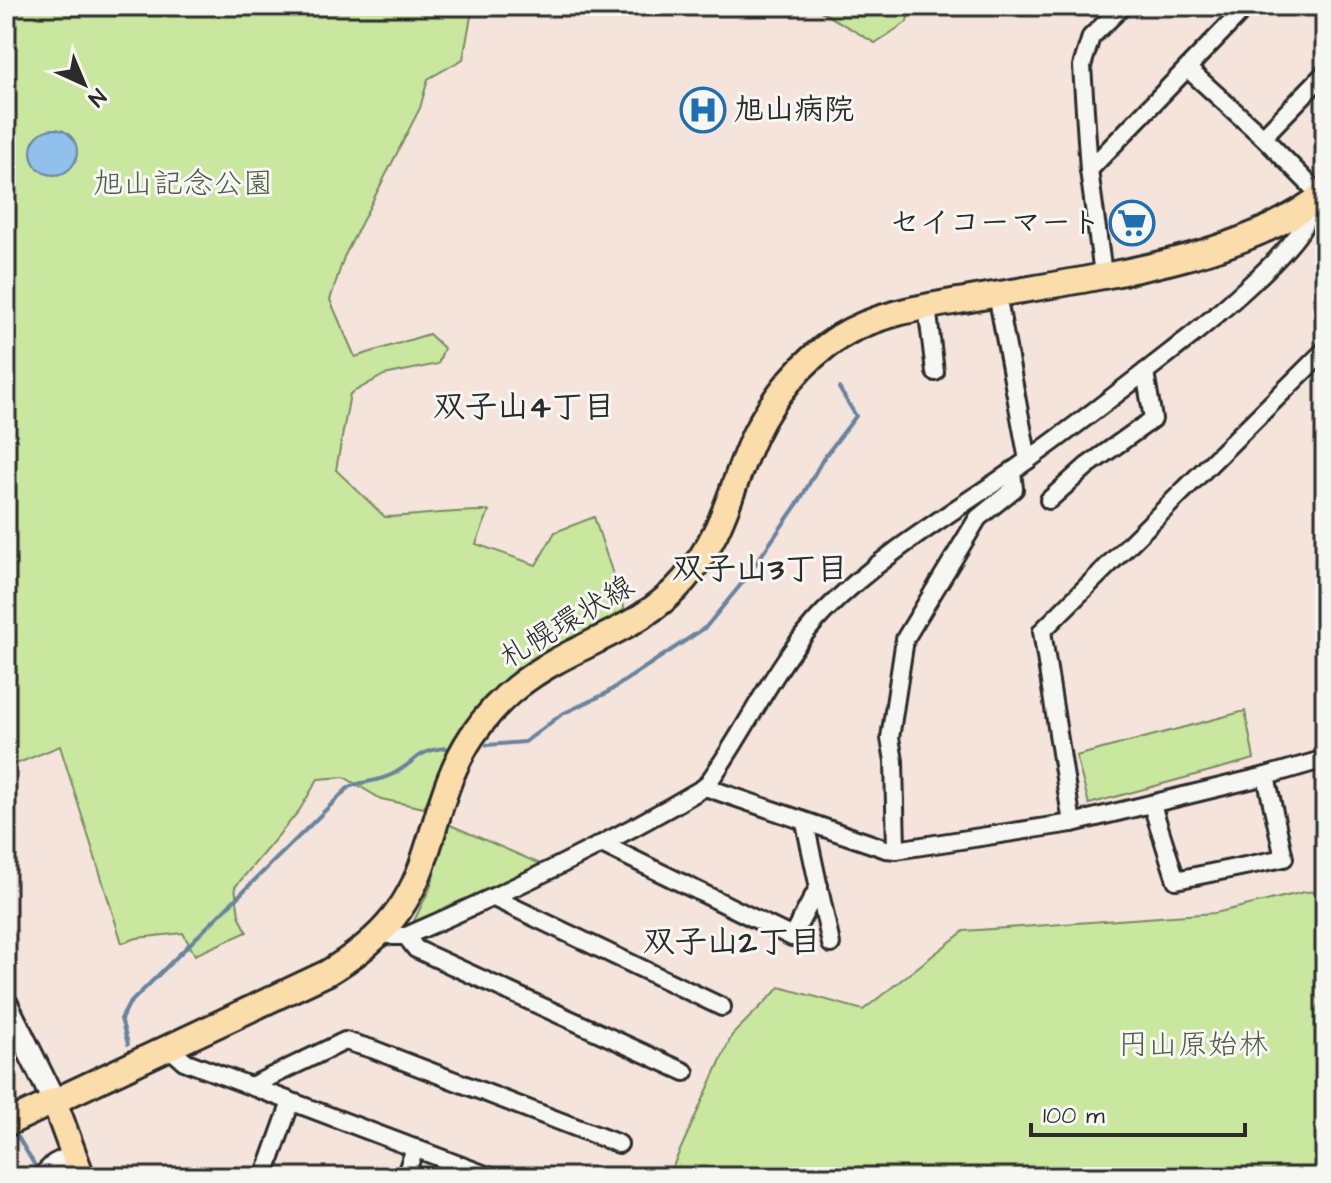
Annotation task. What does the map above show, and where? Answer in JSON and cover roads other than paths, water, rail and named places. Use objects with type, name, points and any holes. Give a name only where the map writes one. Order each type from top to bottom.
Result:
[{"type":"main road","name":"札幌環状線","points":[[6,1124],[327,973],[394,934],[455,764],[471,737],[492,710],[519,685],[646,614],[681,584],[703,557],[720,528],[754,436],[771,406],[815,356],[838,338],[867,323],[927,306],[1191,257],[1238,241],[1317,199]]},
{"type":"main road","points":[[54,1101],[82,1177]]},
{"type":"street","points":[[1103,274],[1089,170],[1082,66],[1091,37],[1123,6]]},
{"type":"street","points":[[1089,170],[1247,6]]},
{"type":"street","points":[[394,934],[494,898],[602,844],[705,787],[784,665],[821,615],[883,560],[1028,460],[1206,325],[1290,245],[1317,199],[1263,137],[1188,69]]},
{"type":"street","points":[[1263,137],[1325,73]]},
{"type":"street","points":[[997,294],[1028,460]]},
{"type":"street","points":[[927,306],[935,372]]},
{"type":"street","points":[[1072,823],[1042,631],[1325,350]]},
{"type":"street","points":[[1049,500],[1087,466],[1153,419],[1145,372]]},
{"type":"street","points":[[896,850],[894,761],[890,738],[905,639],[978,518],[1014,489],[1012,471]]},
{"type":"street","points":[[705,787],[805,823],[896,850],[1072,823],[1325,759]]},
{"type":"street","points":[[1152,805],[1176,880],[1284,858],[1266,776]]},
{"type":"street","points":[[805,823],[831,944]]},
{"type":"street","points":[[602,844],[792,937],[819,886]]},
{"type":"street","points":[[494,898],[722,1007]]},
{"type":"street","points":[[394,934],[416,949],[685,1072]]},
{"type":"street","points":[[6,1004],[54,1101]]},
{"type":"street","points":[[251,1086],[345,1041],[619,1144]]},
{"type":"street","points":[[168,1047],[184,1061],[491,1177]]},
{"type":"street","points":[[264,1177],[291,1102]]},
{"type":"street","points":[[405,1177],[415,1148]]},
{"type":"street","points":[[40,1177],[54,1163],[74,1153]]},
{"type":"water","points":[[54,129],[70,136],[77,152],[70,168],[54,175],[38,168],[31,152],[38,136]]},
{"type":"waterway","points":[[487,745],[525,742],[562,714],[605,694],[706,627],[743,582],[800,500],[823,459],[856,416],[839,388]]},
{"type":"waterway","points":[[128,1044],[121,1019],[129,1004],[349,787],[387,777],[423,754],[446,748]]},
{"type":"waterway","points":[[18,1137],[37,1169]]},
{"type":"place","name":"旭山病院","points":[[703,110]]},
{"type":"place","name":"セイコーマート","points":[[1132,223]]},
{"type":"district","name":"双子山4丁目","points":[[524,407]]},
{"type":"district","name":"双子山3丁目","points":[[760,569]]},
{"type":"district","name":"双子山2丁目","points":[[732,942]]},
{"type":"park label","name":"旭山記念公園","points":[[183,184]]},
{"type":"park label","name":"円山原始林","points":[[1193,1045]]}]
